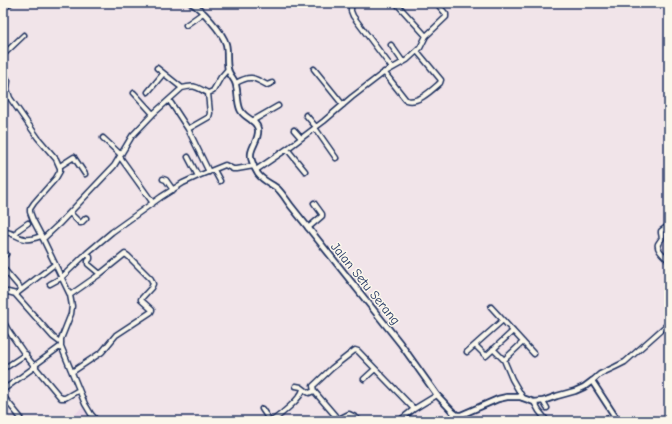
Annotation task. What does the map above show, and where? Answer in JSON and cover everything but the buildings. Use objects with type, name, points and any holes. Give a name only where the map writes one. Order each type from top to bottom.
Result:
[{"type":"street","points":[[3,7],[10,3]]},
{"type":"street","points":[[191,3],[203,13],[224,40],[227,51],[228,69],[236,83],[240,110],[244,115],[256,123],[258,130],[250,154],[255,168]]},
{"type":"street","points":[[351,3],[351,11],[353,16],[392,68]]},
{"type":"street","points":[[396,3],[426,36]]},
{"type":"street","points":[[50,284],[61,278],[87,253],[122,225],[173,190],[198,176],[225,165],[233,169],[255,168],[287,149],[384,72],[403,62],[416,51],[422,45],[426,36],[446,16],[439,6],[439,3]]},
{"type":"street","points":[[186,25],[203,13]]},
{"type":"street","points":[[3,54],[24,35]]},
{"type":"street","points":[[391,45],[403,62]]},
{"type":"street","points":[[384,72],[406,100],[412,101],[425,96],[440,83],[441,80],[416,51]]},
{"type":"street","points":[[157,68],[182,88]]},
{"type":"street","points":[[208,93],[213,91],[221,77],[228,69]]},
{"type":"street","points":[[314,69],[343,105]]},
{"type":"street","points":[[3,72],[8,84],[7,89],[10,98],[60,166],[60,171],[56,178],[30,209],[30,212],[70,295],[72,306],[71,314],[61,344],[3,390]]},
{"type":"street","points":[[148,92],[163,74]]},
{"type":"street","points":[[236,83],[248,78],[267,84],[272,83]]},
{"type":"street","points":[[3,89],[8,84]]},
{"type":"street","points":[[3,231],[28,240],[42,237],[55,228],[107,174],[114,166],[132,136],[153,114],[182,88],[195,87],[208,93]]},
{"type":"street","points":[[134,93],[153,114]]},
{"type":"street","points":[[188,128],[209,117],[210,112],[208,93]]},
{"type":"street","points":[[169,100],[188,128],[211,171],[220,181]]},
{"type":"street","points":[[252,121],[278,106]]},
{"type":"street","points":[[306,115],[336,158]]},
{"type":"street","points":[[294,130],[302,138]]},
{"type":"street","points":[[103,138],[120,156],[153,203]]},
{"type":"street","points":[[287,149],[305,171]]},
{"type":"street","points":[[188,157],[198,176]]},
{"type":"street","points":[[60,166],[72,158],[75,158],[85,174]]},
{"type":"street","name":"Jalan Setu Serang","points":[[255,168],[260,176],[280,191],[400,342],[437,395],[456,414]]},
{"type":"street","points":[[163,179],[166,180],[173,190]]},
{"type":"street","points":[[308,228],[322,216],[314,203]]},
{"type":"street","points":[[70,213],[80,223],[86,218]]},
{"type":"street","points":[[15,236],[18,230],[28,223]]},
{"type":"street","points":[[669,224],[661,233],[662,238],[658,244],[658,247],[669,261]]},
{"type":"street","points":[[87,253],[90,257],[88,264],[100,274]]},
{"type":"street","points":[[70,295],[125,254],[153,282],[151,288],[141,298],[141,300],[152,311],[116,335],[102,352],[72,372]]},
{"type":"street","points":[[15,294],[55,264]]},
{"type":"street","points":[[3,268],[21,290]]},
{"type":"street","points":[[3,293],[8,292],[15,294],[61,344],[79,390],[88,409],[97,421]]},
{"type":"street","points":[[491,307],[534,354]]},
{"type":"street","points":[[467,352],[503,320]]},
{"type":"street","points":[[3,322],[35,366],[61,398],[65,398],[79,390]]},
{"type":"street","points":[[446,421],[456,414],[461,415],[504,397],[523,398],[534,402],[575,391],[584,387],[600,374],[625,362],[669,323]]},
{"type":"street","points":[[3,332],[8,330]]},
{"type":"street","points":[[475,345],[486,356],[513,331]]},
{"type":"street","points":[[504,360],[523,342]]},
{"type":"street","points":[[493,349],[504,360],[512,379],[523,398]]},
{"type":"street","points":[[360,421],[355,416],[350,414],[336,420],[313,388],[328,372],[355,350],[358,351],[414,409]]},
{"type":"street","points":[[3,367],[8,366],[26,354]]},
{"type":"street","points":[[364,379],[375,369]]},
{"type":"street","points":[[592,381],[618,421]]},
{"type":"street","points":[[296,386],[301,387],[309,393],[314,391]]},
{"type":"street","points":[[262,409],[271,421],[285,411],[297,399],[302,393],[303,389]]},
{"type":"street","points":[[399,421],[414,409],[437,395]]},
{"type":"street","points":[[3,396],[20,417]]},
{"type":"street","points":[[542,401],[547,408]]},
{"type":"street","points":[[534,402],[547,421]]},
{"type":"street","points":[[456,414],[460,421]]},
{"type":"street","points":[[604,421],[614,416]]},
{"type":"shaded area","points":[[82,407],[98,421],[69,421]]}]
